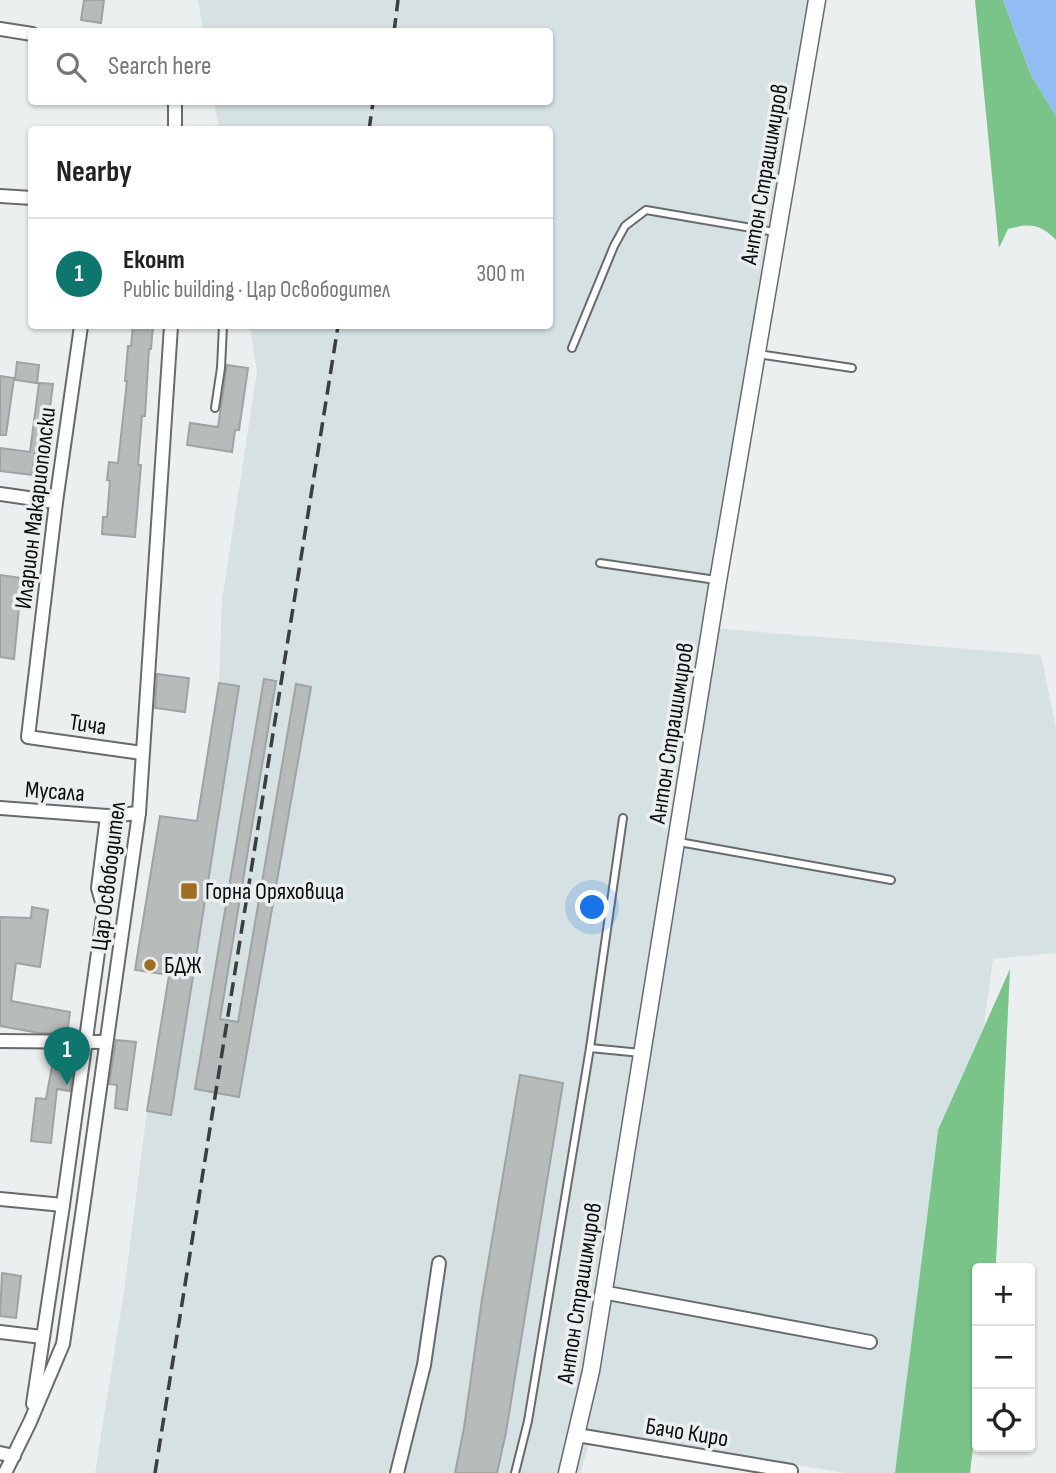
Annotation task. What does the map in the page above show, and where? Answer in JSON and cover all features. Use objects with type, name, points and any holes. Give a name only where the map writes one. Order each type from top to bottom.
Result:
[{"type":"street","name":"Антон Страшимиров","points":[[567,1473],[591,1371],[718,581],[817,0]]},
{"type":"street","points":[[0,29],[28,33]]},
{"type":"street","points":[[175,105],[175,126]]},
{"type":"street","points":[[0,196],[28,198]]},
{"type":"street","name":"Иларион Макариополски","points":[[28,737],[56,502],[81,329]]},
{"type":"street","name":"Цар Освободител","points":[[5,1473],[63,1344],[139,813],[171,329]]},
{"type":"street","points":[[0,494],[56,502]]},
{"type":"street","name":"Тича","points":[[28,737],[142,753]]},
{"type":"street","name":"Мусала","points":[[0,808],[107,816],[139,813]]},
{"type":"street","name":"Цар Освободител","points":[[30,1422],[104,909],[98,888],[107,816]]},
{"type":"street","points":[[104,909],[125,912]]},
{"type":"street","points":[[0,1041],[85,1044],[106,1042]]},
{"type":"street","points":[[0,1199],[63,1205]]},
{"type":"street","points":[[397,1473],[424,1365],[439,1264]]},
{"type":"street","points":[[602,1292],[870,1342]]},
{"type":"street","points":[[0,1332],[42,1337]]},
{"type":"street","name":"Бачо Киро","points":[[577,1435],[791,1472]]},
{"type":"street","points":[[0,1452],[14,1456]]},
{"type":"lane","points":[[572,348],[614,246],[625,226],[646,210],[777,232]]},
{"type":"lane","points":[[215,408],[223,329]]},
{"type":"lane","points":[[756,354],[852,368]]},
{"type":"lane","points":[[600,562],[718,581]]},
{"type":"lane","points":[[515,1473],[528,1421],[590,1048],[623,818]]},
{"type":"lane","points":[[677,842],[891,880]]},
{"type":"lane","points":[[590,1048],[641,1053]]},
{"type":"shaded area","points":[[198,0],[817,0],[711,628],[1041,655],[1056,728],[1056,953],[993,959],[984,1026],[938,1130],[895,1473],[846,1473],[593,1432],[580,1473],[95,1473],[169,976],[135,970],[160,816],[197,821],[219,683],[222,600],[257,372],[250,329],[553,329],[553,126],[218,126],[215,105],[553,105],[553,28],[203,28]]},
{"type":"green space","points":[[975,0],[1003,0],[1031,75],[1056,116],[1056,240],[1040,228],[1023,226],[1008,229],[999,248]]},
{"type":"green space","points":[[1010,969],[996,1263],[972,1263],[972,1452],[970,1473],[895,1473],[938,1130]]},
{"type":"water","points":[[1003,0],[1056,0],[1056,116],[1031,75]]},
{"type":"building","points":[[84,0],[104,0],[101,23],[81,20]]},
{"type":"building","points":[[133,329],[153,329],[145,416],[142,416],[135,537],[102,534],[103,517],[107,517],[109,462],[118,463],[128,346],[131,346]]},
{"type":"building","points":[[17,362],[39,365],[37,383],[15,380]]},
{"type":"building","points":[[227,365],[248,368],[239,430],[235,430],[232,452],[187,445],[190,423],[218,427]]},
{"type":"building","points":[[0,376],[14,378],[6,435],[0,435]]},
{"type":"building","points":[[39,383],[53,384],[44,454],[35,453],[32,475],[0,471],[0,448],[30,452]]},
{"type":"building","points":[[0,575],[22,578],[14,659],[0,657]]},
{"type":"building","points":[[157,674],[189,678],[185,712],[155,708]]},
{"type":"building","points":[[264,679],[276,681],[220,1019],[238,1022],[296,684],[311,687],[239,1097],[195,1089]]},
{"type":"building","points":[[219,683],[239,686],[171,1115],[147,1111],[169,975],[135,970],[160,816],[197,821]]},
{"type":"building","points":[[32,907],[48,910],[40,967],[16,963],[11,1001],[70,1012],[67,1033],[39,1033],[0,1026],[0,917],[31,918]]},
{"type":"building","points":[[116,1040],[136,1042],[127,1110],[115,1108],[117,1085],[109,1084]]},
{"type":"building","points":[[55,1050],[68,1050],[75,1057],[70,1091],[57,1089],[51,1143],[31,1141],[36,1098],[46,1099]]},
{"type":"building","points":[[520,1075],[563,1083],[497,1473],[455,1473],[464,1428],[482,1299]]},
{"type":"building","points":[[2,1273],[21,1276],[16,1318],[0,1316]]},
{"type":"railway","points":[[394,28],[398,0]]},
{"type":"railway","points":[[370,126],[373,105]]},
{"type":"railway","points":[[155,1473],[338,329]]},
{"type":"place","name":"Горна Оряховица","points":[[189,891]]},
{"type":"place","name":"БДЖ","points":[[150,965]]},
{"type":"place","name":"Еконт","points":[[67,1085]]}]
